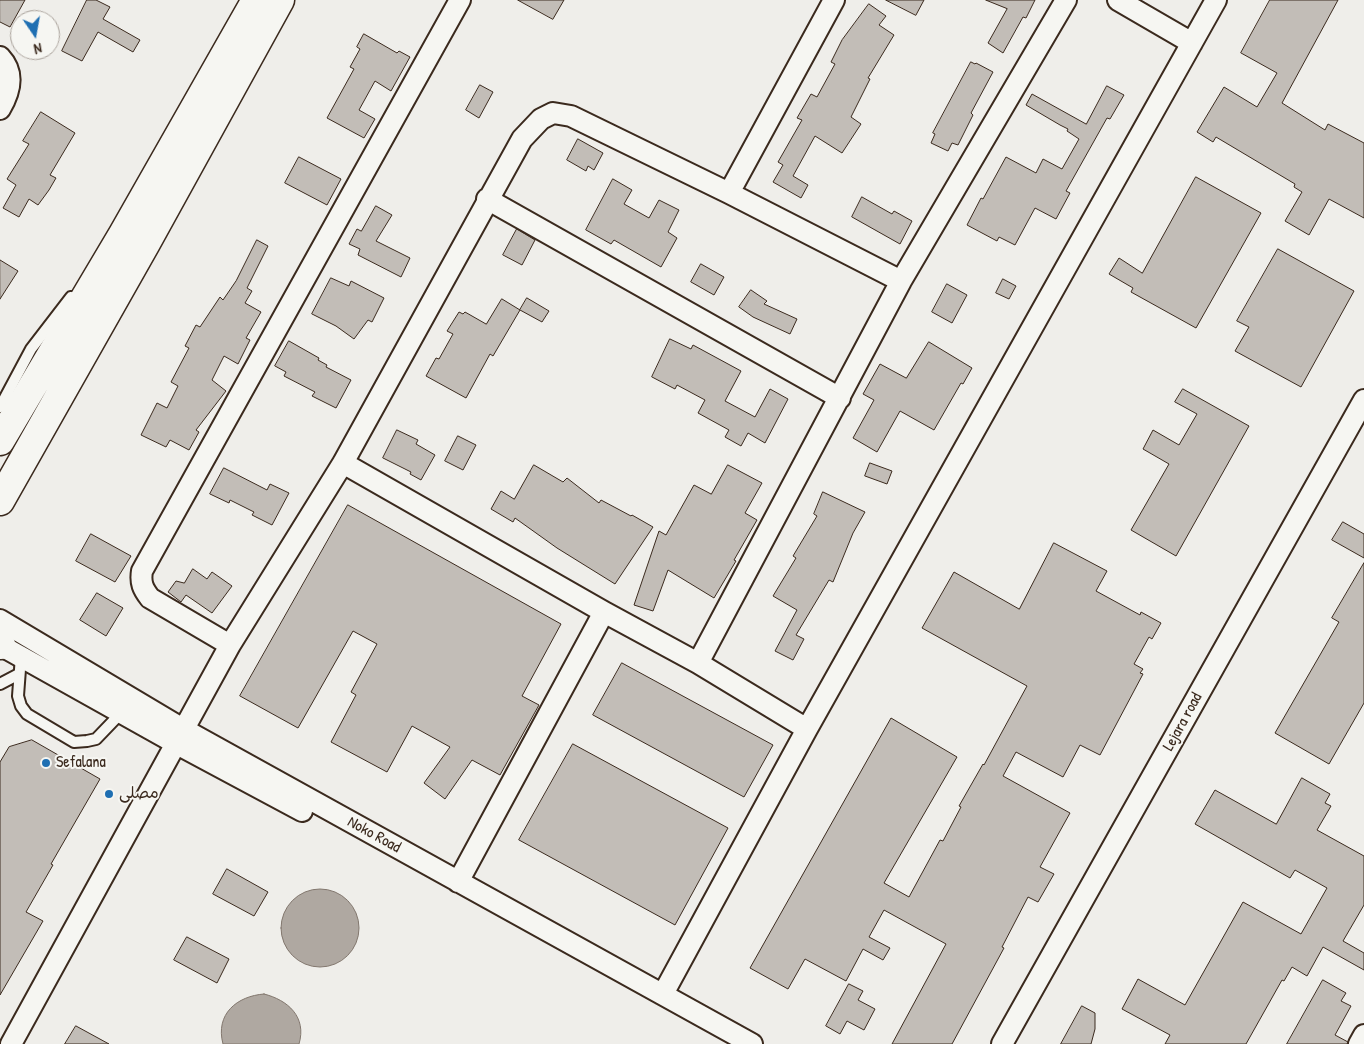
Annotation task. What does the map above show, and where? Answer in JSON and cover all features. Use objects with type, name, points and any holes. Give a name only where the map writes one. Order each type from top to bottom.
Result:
[{"type":"main road","points":[[0,441],[123,234],[256,0]]},
{"type":"main road","points":[[0,501],[151,234],[280,0]]},
{"type":"street","points":[[230,644],[150,598],[140,582],[142,571],[460,0]]},
{"type":"street","points":[[729,193],[834,0]]},
{"type":"street","points":[[698,663],[901,281],[1066,0]]},
{"type":"street","points":[[1118,0],[1192,43]]},
{"type":"street","points":[[663,994],[807,730],[1216,0]]},
{"type":"street","points":[[0,57],[8,69],[10,79],[7,96],[0,109]]},
{"type":"street","points":[[11,1044],[230,644],[343,463],[487,199],[522,139],[541,119],[553,113],[571,116],[729,193],[901,281]]},
{"type":"street","points":[[487,199],[840,398]]},
{"type":"street","name":"Lejara road","points":[[1002,1044],[1364,400]]},
{"type":"street","points":[[343,463],[604,612],[698,663],[807,730]]},
{"type":"street","points":[[458,882],[604,612]]},
{"type":"street","points":[[7,647],[121,713],[180,737],[729,1044]]},
{"type":"street","name":"Noko Road","points":[[7,647],[458,882],[752,1044]]},
{"type":"street","points":[[1359,1044],[1364,1035]]},
{"type":"lane","points":[[0,407],[31,349],[123,234]]},
{"type":"lane","points":[[0,684],[7,647]]},
{"type":"lane","points":[[7,647],[21,706],[27,714],[74,742],[96,739],[121,713]]},
{"type":"shaded area","points":[[320,889],[335,892],[347,901],[356,913],[359,928],[356,943],[347,955],[335,964],[320,967],[305,964],[293,955],[284,943],[281,928],[284,913],[293,901],[305,892]]},
{"type":"shaded area","points":[[264,994],[281,1001],[294,1011],[300,1026],[299,1044],[223,1044],[222,1024],[230,1008],[245,998]]},
{"type":"building","points":[[0,0],[25,0],[19,10],[10,10],[10,27],[0,22]]},
{"type":"building","points":[[87,0],[96,0],[110,7],[103,19],[140,40],[133,52],[98,32],[82,61],[62,51]]},
{"type":"building","points":[[518,0],[564,0],[553,19]]},
{"type":"building","points":[[886,0],[924,0],[916,15]]},
{"type":"building","points":[[986,0],[1035,0],[1026,18],[1023,17],[1003,53],[988,43],[1007,9]]},
{"type":"building","points":[[1270,0],[1338,0],[1282,103],[1325,130],[1328,124],[1364,143],[1364,218],[1329,199],[1309,235],[1285,221],[1302,192],[1294,187],[1295,184],[1216,137],[1213,142],[1197,132],[1224,87],[1257,107],[1277,73],[1241,53]]},
{"type":"building","points":[[869,4],[886,16],[879,25],[894,35],[868,78],[870,79],[851,117],[861,124],[842,153],[815,136],[793,176],[808,185],[801,198],[773,182],[783,165],[778,162],[802,120],[797,118],[811,94],[817,97],[835,64],[831,62],[842,40]]},
{"type":"building","points":[[364,34],[397,53],[399,51],[410,57],[391,91],[375,81],[359,110],[375,119],[364,138],[327,118],[354,69],[350,67],[360,49],[357,47]]},
{"type":"building","points":[[971,62],[993,72],[971,113],[973,115],[958,145],[952,143],[948,151],[931,143],[935,134],[933,133]]},
{"type":"building","points":[[480,85],[493,92],[479,118],[466,110]]},
{"type":"building","points":[[1107,86],[1124,95],[1110,119],[1107,118],[1066,191],[1070,193],[1056,219],[1035,208],[1015,245],[999,237],[997,241],[967,225],[1006,157],[1036,173],[1043,159],[1062,169],[1079,139],[1067,131],[1068,129],[1026,105],[1032,94],[1086,124]]},
{"type":"building","points":[[41,112],[75,133],[50,175],[56,178],[49,190],[38,205],[29,199],[19,217],[3,208],[16,185],[7,179],[29,144],[23,141]]},
{"type":"building","points":[[578,139],[603,153],[594,170],[588,166],[586,171],[567,160]]},
{"type":"building","points":[[299,157],[341,179],[327,205],[285,183]]},
{"type":"building","points":[[1196,177],[1261,213],[1196,328],[1131,292],[1133,288],[1109,274],[1119,258],[1142,273]]},
{"type":"building","points":[[613,179],[632,190],[624,204],[649,218],[659,200],[679,210],[668,232],[677,238],[661,267],[614,240],[611,244],[586,230]]},
{"type":"building","points":[[862,197],[892,214],[894,211],[912,221],[900,244],[852,217]]},
{"type":"building","points":[[376,206],[392,215],[376,241],[410,258],[401,277],[358,255],[360,249],[349,244],[357,229],[361,231]]},
{"type":"building","points":[[517,229],[535,240],[522,265],[503,255]]},
{"type":"building","points":[[257,240],[268,246],[247,288],[252,291],[245,303],[261,312],[246,338],[250,340],[238,364],[224,356],[212,380],[226,391],[196,430],[199,432],[189,450],[170,440],[166,447],[141,435],[157,403],[167,408],[178,386],[171,382],[189,348],[185,346],[196,325],[200,327],[220,297],[223,300],[236,281]]},
{"type":"building","points":[[1278,249],[1354,291],[1301,387],[1235,351],[1249,327],[1237,321]]},
{"type":"building","points":[[0,260],[18,271],[0,299]]},
{"type":"building","points":[[701,264],[724,277],[714,295],[691,282]]},
{"type":"building","points":[[331,278],[349,286],[351,281],[384,298],[372,322],[368,320],[354,339],[336,326],[312,314]]},
{"type":"building","points":[[1003,279],[1016,286],[1009,299],[996,293]]},
{"type":"building","points":[[947,284],[967,295],[952,323],[932,312]]},
{"type":"building","points":[[751,290],[767,301],[764,304],[797,319],[790,334],[753,317],[739,307]]},
{"type":"building","points":[[527,298],[549,311],[542,322],[520,310]]},
{"type":"building","points":[[502,299],[520,310],[493,356],[490,354],[466,398],[426,376],[436,358],[439,359],[453,334],[447,331],[459,312],[463,314],[465,312],[486,324]]},
{"type":"building","points":[[670,339],[691,349],[693,345],[741,371],[725,401],[755,417],[770,389],[788,399],[765,443],[748,433],[741,446],[725,437],[729,430],[698,413],[705,400],[677,385],[675,389],[652,377]]},
{"type":"building","points":[[289,341],[319,358],[318,360],[327,365],[326,367],[351,380],[336,408],[312,396],[315,392],[284,376],[286,372],[275,366]]},
{"type":"building","points":[[929,342],[972,368],[963,384],[961,383],[934,430],[900,411],[877,452],[853,438],[874,400],[863,394],[880,364],[906,378]]},
{"type":"building","points":[[1183,389],[1249,426],[1176,556],[1131,530],[1169,464],[1143,449],[1153,430],[1179,445],[1197,414],[1175,402]]},
{"type":"building","points":[[397,430],[418,440],[416,444],[435,455],[421,480],[410,474],[411,472],[383,458]]},
{"type":"building","points":[[458,436],[476,445],[463,470],[445,461]]},
{"type":"building","points":[[870,463],[892,471],[887,484],[865,476]]},
{"type":"building","points":[[534,465],[563,482],[567,478],[599,503],[601,500],[653,527],[615,584],[557,548],[515,518],[513,522],[491,509],[501,491],[514,499]]},
{"type":"building","points":[[728,465],[762,483],[745,513],[757,520],[714,598],[668,570],[653,611],[634,605],[659,531],[666,535],[694,485],[711,494]]},
{"type":"building","points":[[224,468],[267,490],[270,484],[289,493],[272,525],[252,515],[254,512],[230,500],[229,503],[210,494]]},
{"type":"building","points":[[823,492],[865,512],[853,533],[833,582],[829,580],[796,635],[804,639],[793,660],[775,651],[797,610],[773,596],[796,558],[793,556],[817,516],[814,514]]},
{"type":"building","points":[[348,505],[561,624],[522,696],[539,705],[500,775],[472,760],[445,799],[424,783],[450,747],[412,726],[387,772],[331,742],[356,695],[351,692],[377,644],[353,631],[298,728],[240,696]]},
{"type":"building","points":[[1343,522],[1364,534],[1364,558],[1332,540]]},
{"type":"building","points":[[91,534],[131,556],[115,582],[76,561]]},
{"type":"building","points":[[1054,543],[1107,571],[1096,591],[1140,615],[1141,612],[1161,623],[1152,639],[1149,637],[1134,664],[1143,669],[1140,673],[1143,674],[1100,755],[1080,745],[1063,777],[1016,752],[1003,776],[1070,813],[1040,867],[1054,874],[1038,902],[1028,897],[1002,947],[1004,948],[952,1044],[892,1044],[946,944],[884,910],[869,937],[890,948],[883,960],[863,949],[846,981],[805,959],[788,989],[750,968],[891,718],[957,757],[884,883],[909,897],[940,840],[943,841],[961,807],[959,806],[984,765],[1027,686],[922,628],[954,572],[1019,609]]},
{"type":"building","points":[[1364,563],[1364,703],[1329,764],[1275,733],[1339,622],[1332,618]]},
{"type":"building","points":[[193,569],[207,579],[212,572],[232,586],[212,613],[186,595],[181,602],[168,592],[176,581],[184,583]]},
{"type":"building","points":[[97,593],[123,608],[106,636],[80,620]]},
{"type":"building","points":[[622,663],[773,745],[744,797],[593,715]]},
{"type":"building","points":[[32,740],[100,779],[26,912],[43,921],[0,995],[0,762],[9,747]]},
{"type":"building","points":[[573,744],[728,828],[675,925],[519,840]]},
{"type":"building","points":[[1302,778],[1330,794],[1325,803],[1331,806],[1317,830],[1364,856],[1364,905],[1343,941],[1364,953],[1364,970],[1323,947],[1307,976],[1292,967],[1284,981],[1282,980],[1246,1044],[1165,1044],[1170,1035],[1122,1009],[1138,979],[1185,1005],[1243,902],[1301,934],[1327,888],[1295,870],[1290,878],[1195,824],[1215,790],[1276,824]]},
{"type":"building","points":[[227,869],[268,892],[254,916],[213,894]]},
{"type":"building","points":[[187,937],[229,959],[217,983],[174,960]]},
{"type":"building","points":[[1323,980],[1346,993],[1341,1001],[1351,1006],[1335,1035],[1348,1042],[1347,1044],[1287,1044]]},
{"type":"building","points":[[849,984],[863,991],[858,1000],[875,1009],[864,1030],[847,1021],[840,1034],[826,1026]]},
{"type":"building","points":[[1082,1006],[1095,1013],[1095,1029],[1091,1044],[1061,1044]]},
{"type":"building","points":[[76,1026],[109,1044],[65,1044]]},
{"type":"place","name":"Sefalana","points":[[46,763]]},
{"type":"place","name":"مصلى","points":[[109,794]]}]
